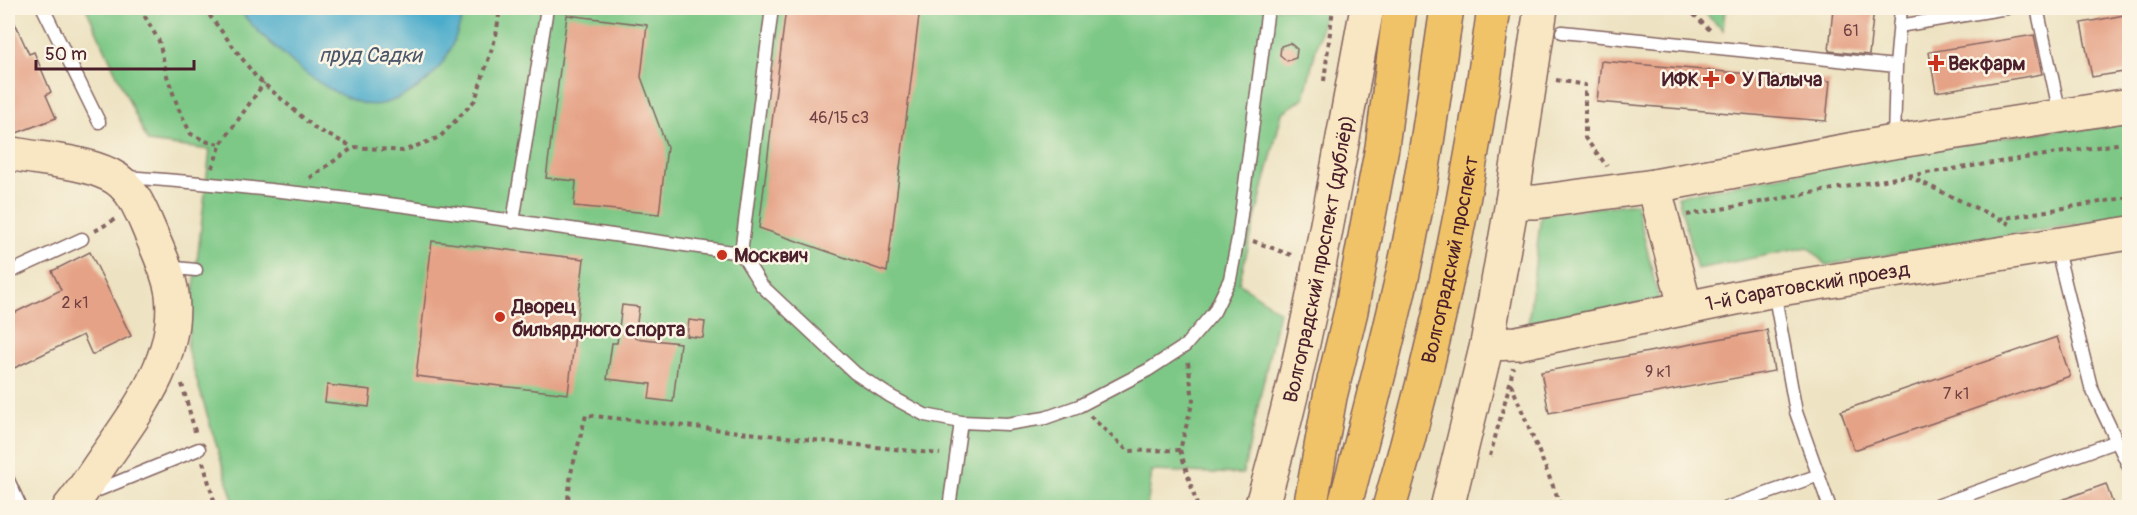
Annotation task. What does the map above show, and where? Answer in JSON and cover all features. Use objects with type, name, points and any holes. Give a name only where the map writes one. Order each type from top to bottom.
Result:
[{"type":"main road","points":[[1310,507],[1330,397],[1351,311],[1382,147],[1400,8]]},
{"type":"main road","points":[[1344,507],[1403,271],[1447,8]]},
{"type":"main road","name":"Волгоградский проспект","points":[[1389,507],[1430,356],[1449,269],[1468,177],[1494,8]]},
{"type":"street","name":"Волгоградский проспект (дублёр)","points":[[1261,507],[1276,458],[1312,304],[1367,8]]},
{"type":"street","points":[[1447,507],[1487,344],[1512,202],[1541,8]]},
{"type":"street","points":[[1512,202],[1654,186],[1894,142],[2130,105]]},
{"type":"street","points":[[8,153],[75,165],[112,176],[127,189],[181,269],[172,294],[170,340],[161,366],[136,413],[73,503]]},
{"type":"street","points":[[1654,186],[1685,306]]},
{"type":"street","name":"1-й Саратовский проезд","points":[[1487,344],[1517,343],[1685,306],[1774,290],[2130,233]]},
{"type":"street","points":[[1295,507],[1330,397]]},
{"type":"lane","points":[[43,8],[99,122]]},
{"type":"lane","points":[[513,222],[547,8]]},
{"type":"lane","points":[[772,8],[741,253],[760,285],[855,373],[890,396],[925,415],[961,422],[1007,424],[1045,418],[1079,406],[1148,370],[1185,346],[1214,312],[1230,279],[1238,238],[1268,8]]},
{"type":"lane","points":[[1894,142],[1896,66],[1901,8]]},
{"type":"lane","points":[[1899,26],[2007,8]]},
{"type":"lane","points":[[2037,8],[2061,115]]},
{"type":"lane","points":[[1562,32],[1896,66]]},
{"type":"lane","points":[[112,176],[290,192],[741,253]]},
{"type":"lane","points":[[8,273],[82,239]]},
{"type":"lane","points":[[2055,245],[2091,387],[2130,469]]},
{"type":"lane","points":[[1774,290],[1797,412],[1830,507]]},
{"type":"lane","points":[[948,507],[961,422]]},
{"type":"lane","points":[[1931,507],[2117,441]]},
{"type":"lane","points":[[73,503],[200,450]]},
{"type":"lane","points":[[1726,507],[1819,476]]},
{"type":"lane","points":[[8,480],[21,507]]},
{"type":"path","points":[[140,8],[159,41],[179,110],[191,134],[208,142],[221,144]]},
{"type":"path","points":[[204,8],[256,76],[316,129],[354,147],[403,151],[440,137],[475,100],[496,36],[500,8]]},
{"type":"path","points":[[1687,8],[1731,49]]},
{"type":"path","points":[[1555,80],[1585,85],[1585,138],[1613,174]]},
{"type":"path","points":[[207,183],[221,144],[264,83]]},
{"type":"path","points":[[1683,216],[1908,176],[2130,142]]},
{"type":"path","points":[[290,192],[354,147]]},
{"type":"path","points":[[1908,176],[2017,227]]},
{"type":"path","points":[[1998,219],[2130,197]]},
{"type":"path","points":[[82,239],[121,216]]},
{"type":"path","points":[[1238,238],[1294,256]]},
{"type":"path","points":[[1185,346],[1193,399],[1180,450],[1198,507]]},
{"type":"path","points":[[182,381],[216,507]]},
{"type":"path","points":[[1510,383],[1562,507]]},
{"type":"path","points":[[1079,406],[1128,452],[1180,450]]},
{"type":"path","points":[[567,507],[571,473],[586,415],[956,456]]},
{"type":"green space","name":"Москвич","points":[[86,8],[1326,8],[1304,98],[1282,113],[1239,283],[1279,311],[1243,474],[1152,471],[1147,508],[235,507],[187,348],[210,150],[148,142]]},
{"type":"green space","points":[[1699,8],[1725,8],[1723,30]]},
{"type":"green space","points":[[2129,119],[2129,216],[1826,265],[1808,247],[1697,269],[1678,196],[1887,155]]},
{"type":"green space","points":[[1636,203],[1659,300],[1528,325],[1541,214]]},
{"type":"water","name":"пруд Садки","points":[[238,8],[465,8],[456,36],[444,61],[436,71],[415,90],[386,103],[371,105],[339,94],[309,76],[265,38]]},
{"type":"building","points":[[8,8],[29,54],[34,52],[51,92],[46,95],[56,118],[14,134],[8,120]]},
{"type":"building","points":[[786,8],[920,8],[887,272],[759,228]]},
{"type":"building","points":[[1833,8],[1874,8],[1869,55],[1829,51]]},
{"type":"building","points":[[2130,14],[2130,71],[2092,77],[2081,23]]},
{"type":"building","points":[[567,15],[647,25],[641,77],[667,147],[659,214],[574,206],[576,181],[546,178]]},
{"type":"building","points":[[2034,35],[2042,74],[1936,92],[1929,52]]},
{"type":"building","points":[[1290,43],[1297,49],[1296,58],[1287,61],[1280,55],[1281,46]]},
{"type":"building","points":[[1601,61],[1830,81],[1826,121],[1597,102]]},
{"type":"building","name":"Дворец бильярдного спорта","points":[[432,241],[584,259],[568,394],[416,376]]},
{"type":"building","points":[[90,252],[131,336],[92,355],[83,335],[8,371],[8,316],[61,290],[52,271]]},
{"type":"building","points":[[622,305],[639,307],[635,338],[680,343],[673,402],[649,399],[651,384],[607,379],[612,343],[617,343]]},
{"type":"building","points":[[689,320],[705,322],[703,338],[687,336]]},
{"type":"building","points":[[1767,330],[1774,371],[1549,413],[1541,372]]},
{"type":"building","points":[[2057,337],[2070,376],[1854,450],[1841,411]]},
{"type":"building","points":[[327,385],[371,390],[369,407],[325,402]]},
{"type":"building","points":[[2106,484],[2114,507],[2047,507],[2047,505]]},
{"type":"place","name":"Векфарм","points":[[1936,63]]},
{"type":"place","name":"ИФК","points":[[1711,79]]},
{"type":"place","name":"У Палыча","points":[[1730,79]]},
{"type":"place","name":"Москвич","points":[[722,255]]},
{"type":"place","name":"Дворец бильярдного спорта","points":[[500,317]]}]
